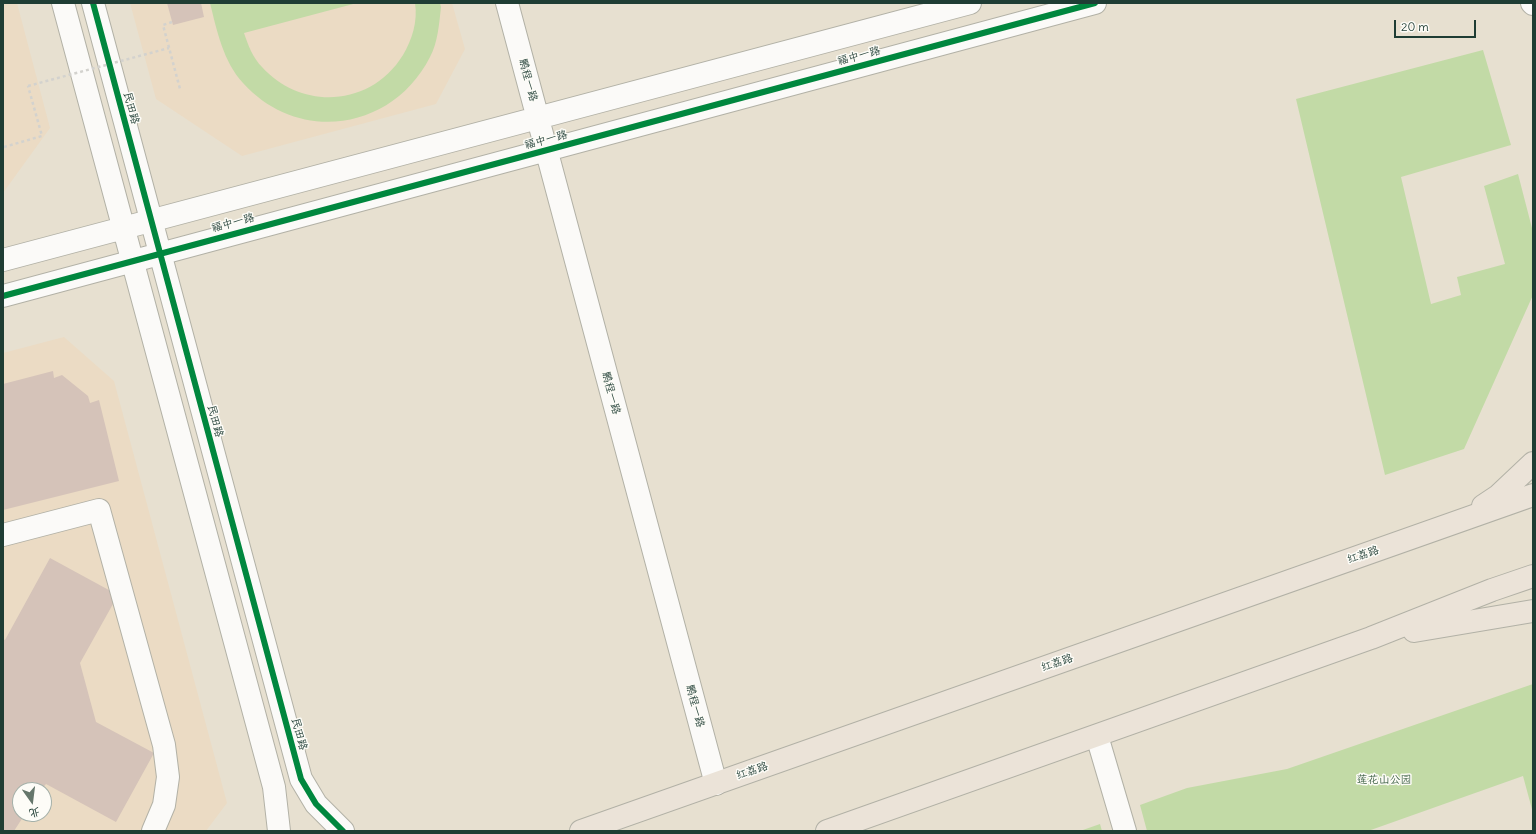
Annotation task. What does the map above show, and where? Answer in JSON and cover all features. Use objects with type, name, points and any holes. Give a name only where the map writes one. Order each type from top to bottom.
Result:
[{"type":"main road","points":[[1461,520],[1498,496],[1533,463]]},
{"type":"main road","name":"红荔路","points":[[581,831],[1533,495]]},
{"type":"main road","points":[[827,831],[1371,638],[1492,590],[1533,576]]},
{"type":"main road","points":[[1371,638],[1533,611]]},
{"type":"street","points":[[64,3],[274,787],[277,800],[279,831]]},
{"type":"street","name":"民田路","points":[[93,3],[301,779],[316,804],[343,831]]},
{"type":"street","name":"鹏程一路","points":[[507,3],[716,784]]},
{"type":"street","name":"福中一路","points":[[3,260],[970,3]]},
{"type":"street","name":"福中一路","points":[[3,296],[1095,3]]},
{"type":"street","points":[[3,535],[99,510],[164,745],[168,777],[164,805],[153,831]]},
{"type":"street","points":[[1097,736],[1124,831]]},
{"type":"path","points":[[172,22],[163,24],[180,89]]},
{"type":"path","points":[[4,147],[42,136],[28,86],[169,48]]},
{"type":"shaded area","points":[[3,3],[17,3],[50,128],[3,193]]},
{"type":"shaded area","points":[[130,3],[452,3],[465,49],[436,104],[242,156],[156,99]]},
{"type":"shaded area","points":[[64,337],[114,381],[227,803],[206,831],[3,831],[3,353]]},
{"type":"green space","points":[[210,3],[357,3],[244,33],[256,60],[278,81],[296,91],[316,96],[336,97],[355,93],[373,85],[389,72],[403,55],[412,37],[416,17],[415,3],[440,3],[441,7],[438,33],[433,51],[414,82],[393,101],[369,114],[344,121],[317,121],[291,115],[266,103],[243,83],[230,65],[218,35]]},
{"type":"green space","points":[[1483,50],[1511,145],[1401,177],[1431,304],[1461,295],[1457,277],[1505,264],[1484,186],[1518,174],[1533,232],[1533,295],[1464,449],[1385,475],[1296,99]]},
{"type":"green space","name":"莲花山公园","points":[[1533,684],[1533,813],[1523,776],[1368,831],[1147,831],[1140,805],[1187,788],[1287,769]]},
{"type":"green space","points":[[1100,824],[1102,831],[1080,831]]},
{"type":"building","points":[[167,3],[201,3],[204,17],[173,25]]},
{"type":"building","points":[[53,371],[54,378],[62,375],[88,396],[90,403],[99,400],[119,481],[3,510],[3,384]]},
{"type":"building","points":[[50,558],[118,595],[80,663],[96,722],[154,753],[116,822],[52,787],[52,782],[12,782],[12,822],[20,822],[14,831],[3,831],[3,639],[5,640]]},
{"type":"cycle path","points":[[93,3],[301,779],[316,804],[343,831]]},
{"type":"cycle path","points":[[3,296],[1095,3]]}]
